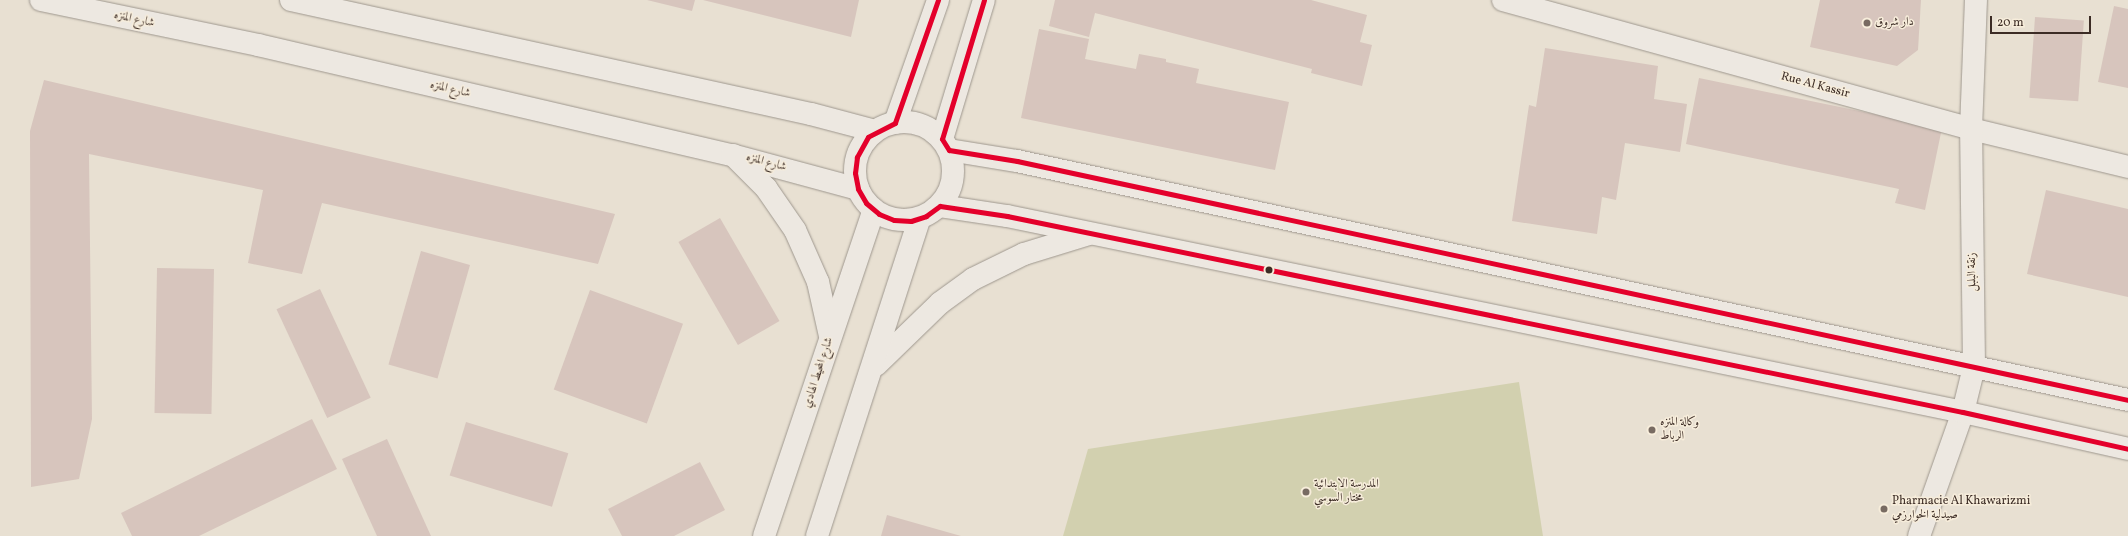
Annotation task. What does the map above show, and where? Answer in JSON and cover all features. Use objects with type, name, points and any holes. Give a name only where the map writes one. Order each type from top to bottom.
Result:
[{"type":"street","name":"شارع المنزه","points":[[41,0],[258,45],[732,154],[858,188]]},
{"type":"street","points":[[291,0],[811,114],[885,127]]},
{"type":"street","points":[[885,127],[938,0]]},
{"type":"street","points":[[945,144],[984,0]]},
{"type":"street","name":"Rue Al Kassir","points":[[1503,0],[1971,129],[2128,167]]},
{"type":"street","name":"زنقة البلبل","points":[[1919,536],[1963,412],[1974,368],[1971,129],[1976,0]]},
{"type":"street","points":[[906,121],[922,125],[945,144],[953,160],[954,177],[949,193],[940,206],[920,218],[894,220],[874,210],[866,203],[858,188],[855,173],[857,157],[861,146],[885,127],[906,121]]},
{"type":"street","points":[[945,144],[1974,368],[2128,400]]},
{"type":"street","points":[[732,154],[766,188],[795,230],[818,282],[830,338]]},
{"type":"street","points":[[940,206],[1007,216],[1963,412],[2128,449]]},
{"type":"street","name":"شارع المحيط الهادي","points":[[764,536],[874,210]]},
{"type":"street","points":[[817,536],[920,218]]},
{"type":"street","points":[[872,369],[940,303],[973,279],[1017,257],[1092,234]]},
{"type":"shaded area","name":"المدرسة الابتدائية مختار السوسي","points":[[1519,382],[1543,536],[1063,536],[1088,449]]},
{"type":"building","points":[[647,0],[695,0],[692,11]]},
{"type":"building","points":[[703,0],[859,0],[851,37]]},
{"type":"building","points":[[1055,0],[1311,0],[1367,15],[1360,42],[1372,45],[1362,86],[1311,73],[1312,69],[1095,13],[1089,37],[1049,26]]},
{"type":"building","name":"دار شروق","points":[[1820,0],[1921,0],[1918,50],[1897,66],[1810,47]]},
{"type":"building","points":[[2114,6],[2128,9],[2128,88],[2098,82]]},
{"type":"building","points":[[2035,17],[2084,20],[2078,101],[2029,98]]},
{"type":"building","points":[[1039,29],[1089,39],[1085,59],[1136,69],[1139,54],[1166,59],[1166,62],[1199,69],[1196,83],[1289,102],[1275,170],[1021,118]]},
{"type":"building","points":[[1545,48],[1658,66],[1654,99],[1687,104],[1680,152],[1625,143],[1616,200],[1602,197],[1597,234],[1512,221],[1529,105],[1536,107]]},
{"type":"building","points":[[1699,78],[1942,128],[1925,210],[1895,203],[1899,189],[1686,144]]},
{"type":"building","points":[[44,80],[615,214],[598,264],[322,203],[302,274],[248,263],[263,190],[89,154],[92,419],[79,479],[31,487],[30,131]]},
{"type":"building","points":[[2046,190],[2128,209],[2128,297],[2027,274]]},
{"type":"building","points":[[720,218],[780,321],[738,345],[678,242]]},
{"type":"building","points":[[421,251],[470,265],[437,378],[388,364]]},
{"type":"building","points":[[157,268],[214,269],[211,414],[154,413]]},
{"type":"building","points":[[320,289],[371,398],[327,418],[276,309]]},
{"type":"building","points":[[590,290],[683,324],[647,423],[554,390]]},
{"type":"building","points":[[312,419],[337,469],[199,536],[132,536],[121,513]]},
{"type":"building","points":[[466,422],[568,453],[552,507],[450,476]]},
{"type":"building","points":[[387,439],[431,536],[377,536],[342,459]]},
{"type":"building","points":[[700,462],[725,510],[674,536],[622,536],[608,509]]},
{"type":"building","points":[[887,515],[961,536],[881,536]]},
{"type":"transit line","points":[[938,0],[895,123],[868,137],[857,157],[855,173],[858,189],[866,203],[879,214],[894,220],[911,221],[926,216],[940,206],[1007,216],[1963,412],[2128,449]]},
{"type":"transit line","points":[[984,0],[942,139],[949,150],[1017,161],[2128,400]]},
{"type":"place","name":"دار شروق","points":[[1867,23]]},
{"type":"place","name":"وكالة المنزه الرباط","points":[[1652,430]]},
{"type":"place","name":"المدرسة الابتدائية مختار السوسي","points":[[1306,492]]},
{"type":"place","name":"Pharmacie Al Khawarizmi صيدلية الخوارزمي","points":[[1884,509]]}]
